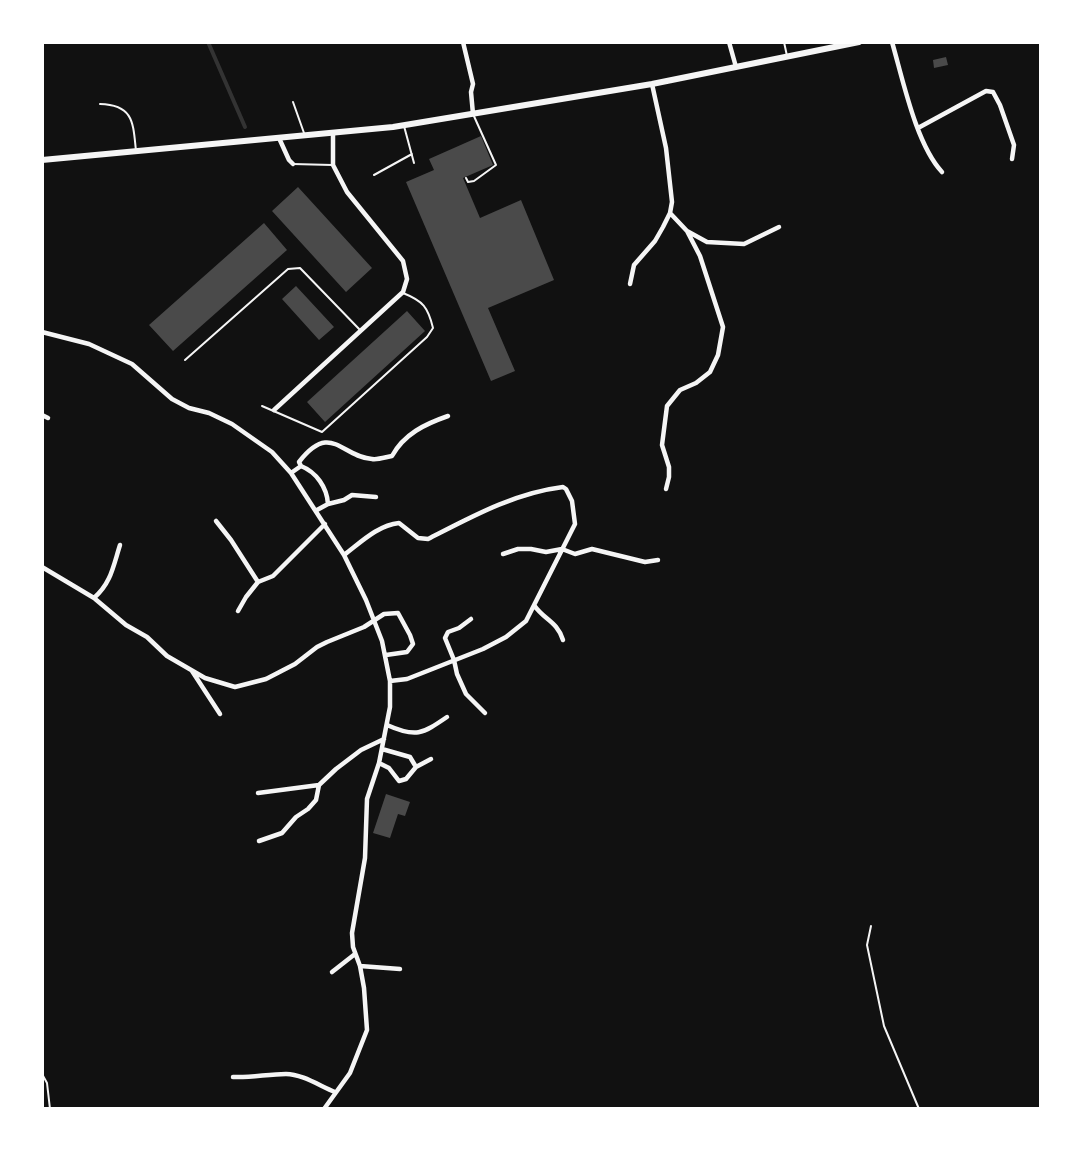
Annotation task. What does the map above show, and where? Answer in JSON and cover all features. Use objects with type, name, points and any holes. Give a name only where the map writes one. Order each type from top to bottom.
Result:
[{"type":"street","points":[[463,42],[473,84],[471,92],[473,114]]},
{"type":"street","points":[[729,42],[736,67]]},
{"type":"street","points":[[42,160],[404,126],[652,84],[855,42]]},
{"type":"street","points":[[892,42],[918,128],[932,160],[942,172]]},
{"type":"street","points":[[630,284],[634,265],[655,241],[670,213],[672,202],[666,148],[652,84]]},
{"type":"street","points":[[918,128],[986,91],[993,92],[1014,145],[1012,159]]},
{"type":"street","points":[[274,410],[403,292],[407,279],[403,261],[347,192],[333,165],[333,133]]},
{"type":"street","points":[[279,138],[293,164]]},
{"type":"street","points":[[666,489],[669,467],[662,445],[667,406],[681,390],[696,383],[710,372],[718,355],[723,327],[700,256],[687,231],[670,213]]},
{"type":"street","points":[[687,231],[707,242],[744,244],[779,227]]},
{"type":"street","points":[[42,332],[88,344],[132,364],[172,399],[189,408],[209,413],[244,431],[272,452],[291,473],[344,555],[375,622],[386,654],[391,691],[387,726],[379,763],[367,799],[365,858],[352,927],[353,947],[360,966],[366,1004],[367,1029],[350,1073],[324,1109]]},
{"type":"street","points":[[42,415],[48,418]]},
{"type":"street","points":[[301,466],[299,462],[311,450],[326,443],[333,443],[372,459],[392,456],[398,445],[411,433],[428,423],[448,416]]},
{"type":"street","points":[[291,473],[301,466]]},
{"type":"street","points":[[301,466],[310,470],[320,482],[327,494],[328,504]]},
{"type":"street","points":[[344,555],[381,528],[391,524],[399,523],[418,538],[428,539],[499,504],[542,491],[563,487],[572,501],[575,524],[526,621],[506,637],[454,660],[407,679],[390,681]]},
{"type":"street","points":[[316,510],[352,495],[376,497]]},
{"type":"street","points":[[216,521],[258,582]]},
{"type":"street","points":[[238,611],[258,582],[273,576],[325,524]]},
{"type":"street","points":[[94,598],[104,589],[109,579],[120,545]]},
{"type":"street","points":[[503,554],[518,549],[546,552],[562,549],[575,554],[592,549],[645,562],[658,560]]},
{"type":"street","points":[[42,567],[94,598],[126,626],[147,637],[167,657],[224,685],[235,687],[266,679],[296,664],[316,647],[375,622],[384,614],[398,613],[413,644],[407,652],[386,654]]},
{"type":"street","points":[[534,605],[540,614],[557,626],[563,640]]},
{"type":"street","points":[[471,619],[459,628],[448,632],[445,638],[466,694],[485,713]]},
{"type":"street","points":[[192,671],[220,714]]},
{"type":"street","points":[[387,726],[413,735],[426,731],[447,717]]},
{"type":"street","points":[[258,793],[319,785],[352,756],[384,739]]},
{"type":"street","points":[[382,749],[410,757],[416,767]]},
{"type":"street","points":[[379,763],[389,768],[399,781],[406,779],[416,767],[430,759]]},
{"type":"street","points":[[259,841],[282,833],[296,817],[308,809],[316,800],[319,785]]},
{"type":"street","points":[[332,972],[356,954]]},
{"type":"street","points":[[360,966],[400,969]]},
{"type":"street","points":[[233,1077],[250,1078],[293,1074],[335,1092]]},
{"type":"lane","points":[[784,42],[787,56]]},
{"type":"lane","points":[[293,102],[305,135]]},
{"type":"lane","points":[[100,104],[114,105],[132,118],[136,151]]},
{"type":"lane","points":[[466,178],[468,182],[474,181],[496,165],[473,114]]},
{"type":"lane","points":[[404,126],[414,163]]},
{"type":"lane","points":[[374,175],[412,154]]},
{"type":"lane","points":[[293,164],[333,165]]},
{"type":"lane","points":[[185,360],[288,269],[300,268],[361,331]]},
{"type":"lane","points":[[262,406],[322,432],[427,337],[433,327],[429,312],[416,298],[403,292]]},
{"type":"lane","points":[[872,926],[867,945],[884,1026],[919,1109]]},
{"type":"path","points":[[42,1074],[47,1083],[50,1109]]},
{"type":"building","points":[[946,57],[948,65],[934,68],[933,60]]},
{"type":"building","points":[[481,136],[493,165],[463,178],[480,218],[521,200],[554,280],[488,308],[515,371],[491,381],[406,182],[434,170],[429,159]]},
{"type":"building","points":[[298,187],[372,268],[346,292],[272,211]]},
{"type":"building","points":[[264,223],[287,250],[173,351],[149,325]]},
{"type":"building","points":[[296,286],[334,327],[319,340],[282,299]]},
{"type":"building","points":[[407,311],[425,331],[325,422],[307,402]]},
{"type":"building","points":[[386,794],[410,802],[405,816],[398,814],[390,838],[373,833]]},
{"type":"waterway","points":[[208,42],[245,127]]}]
